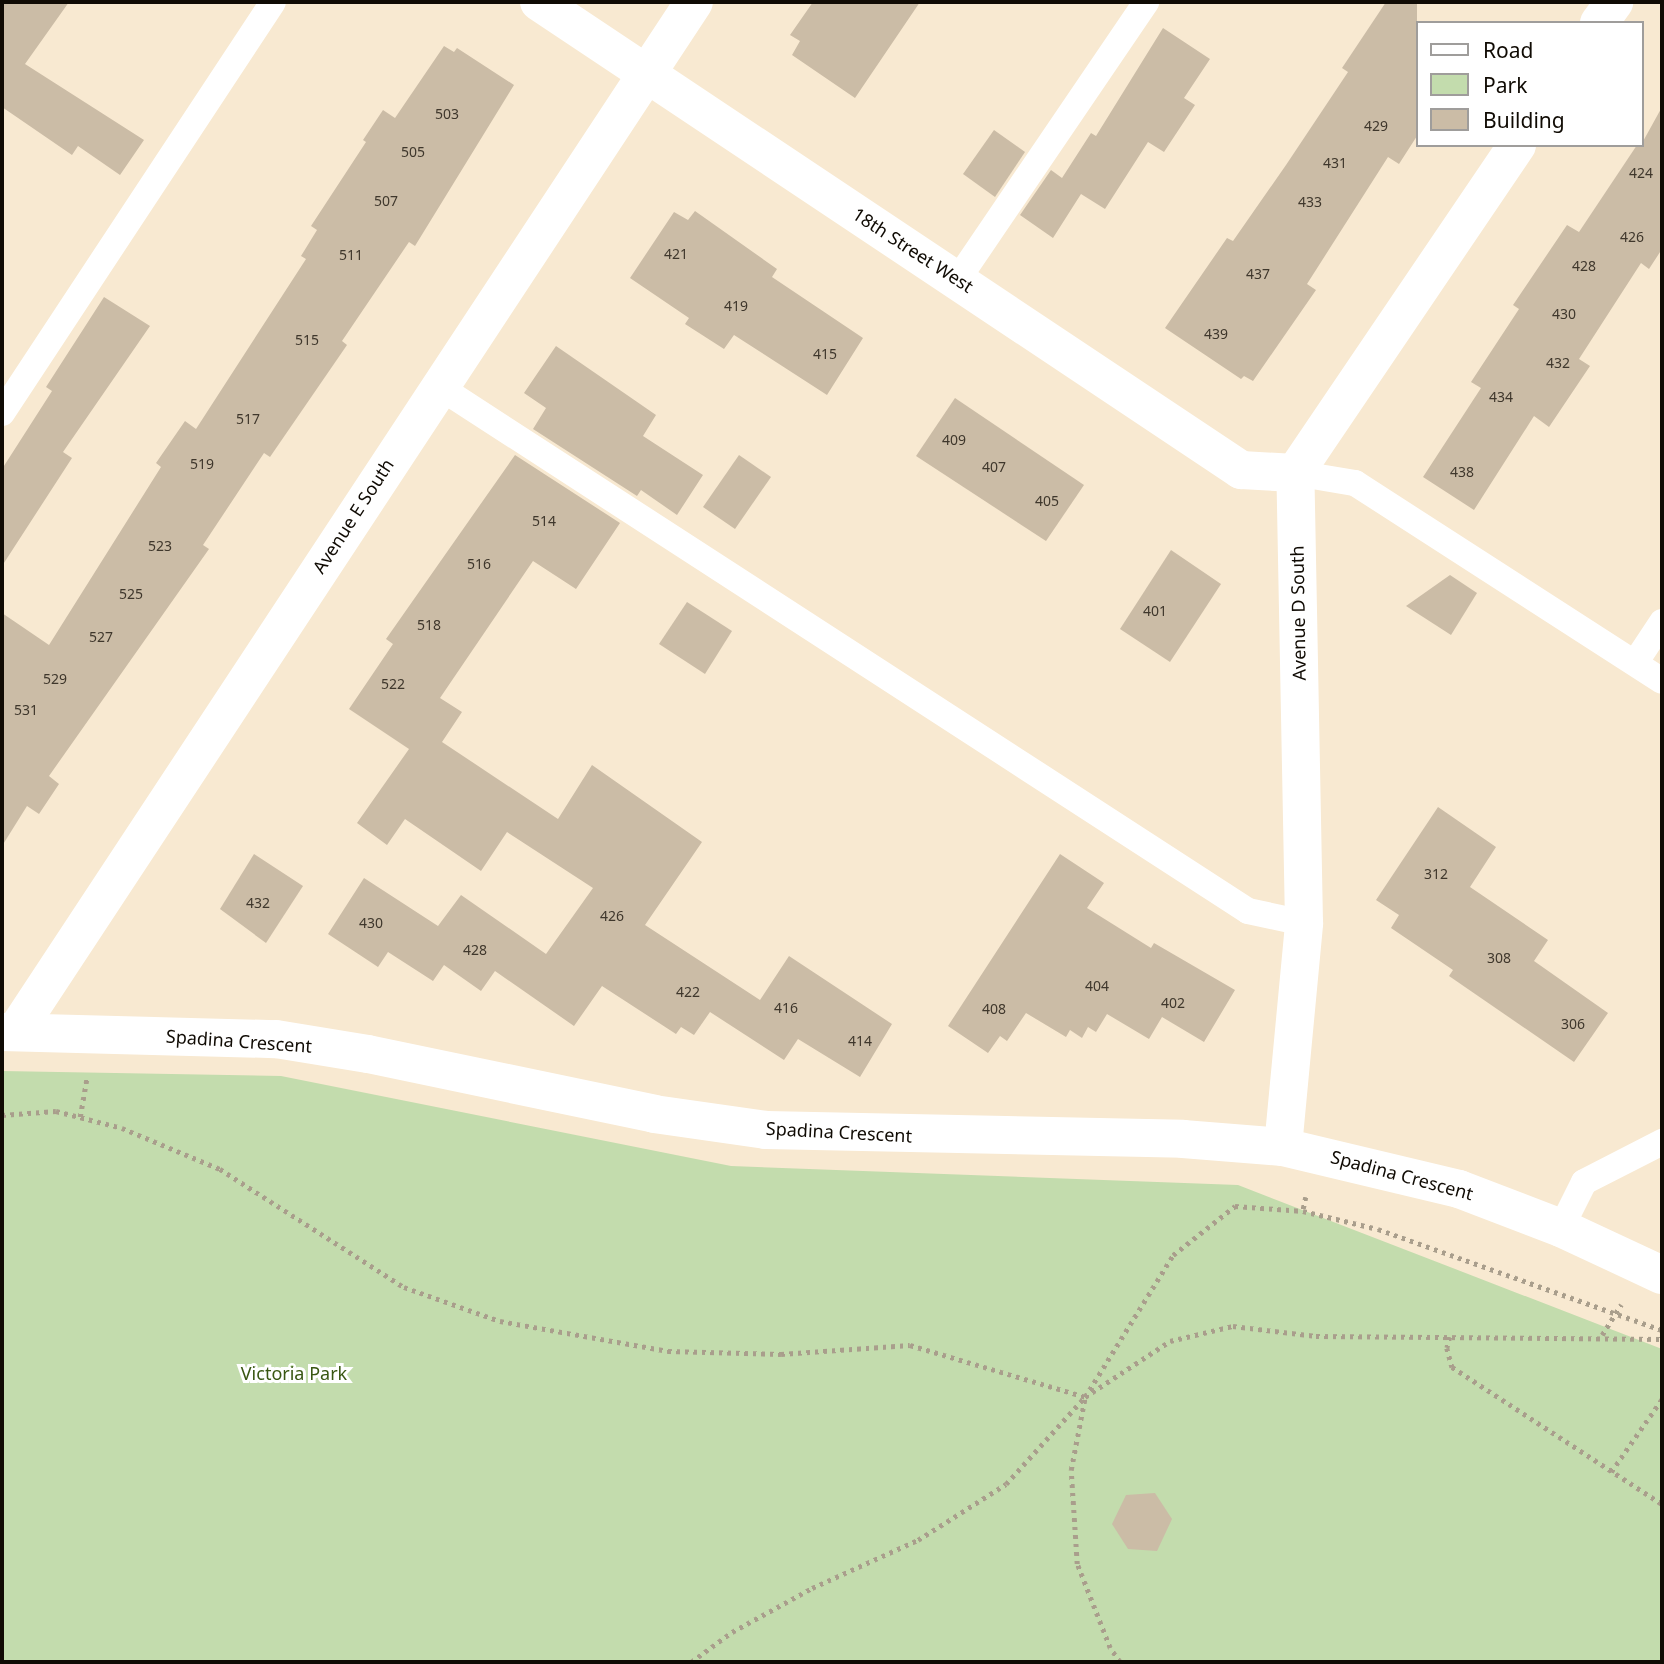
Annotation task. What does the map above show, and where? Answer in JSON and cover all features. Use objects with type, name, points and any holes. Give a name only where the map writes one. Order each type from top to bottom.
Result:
[{"type":"street","name":"18th Street West","points":[[539,2],[1241,470],[1295,473]]},
{"type":"street","name":"Avenue E South","points":[[9,1031],[694,2]]},
{"type":"street","points":[[1601,21],[1614,2]]},
{"type":"street","points":[[1295,473],[1516,147]]},
{"type":"street","name":"Avenue D South","points":[[1295,473],[1304,923],[1300,1149]]},
{"type":"street","name":"Spadina Crescent","points":[[9,1031],[276,1039],[368,1054],[654,1114],[766,1130],[1183,1139],[1300,1149],[1460,1189],[1562,1228],[1662,1275]]},
{"type":"lane","points":[[2,413],[273,2]]},
{"type":"lane","points":[[958,279],[1146,2]]},
{"type":"lane","points":[[438,386],[1248,911],[1304,923]]},
{"type":"lane","points":[[1295,473],[1354,483],[1662,681]]},
{"type":"lane","points":[[1635,663],[1662,622]]},
{"type":"lane","points":[[1562,1228],[1584,1182],[1662,1142]]},
{"type":"path","points":[[2,1115],[56,1111],[122,1128],[220,1169],[404,1287],[500,1321],[668,1351],[781,1354],[911,1345],[1085,1397]]},
{"type":"path","points":[[1300,1149],[1303,1211]]},
{"type":"path","points":[[691,1662],[732,1632],[812,1588],[918,1540],[1006,1484],[1085,1397],[1173,1255],[1235,1206],[1303,1211],[1378,1229],[1662,1330]]},
{"type":"path","points":[[1120,1662],[1077,1564],[1071,1470],[1085,1397],[1170,1341],[1233,1326],[1315,1336],[1662,1339]]},
{"type":"path","points":[[1450,1337],[1447,1348],[1452,1367],[1662,1504]]},
{"type":"path","points":[[1611,1472],[1662,1399]]},
{"type":"green space","name":"Victoria Park","points":[[2,1071],[281,1076],[731,1166],[1238,1185],[1662,1349],[1662,1662],[2,1662]]},
{"type":"building","points":[[2,2],[69,2],[25,64],[144,140],[120,175],[78,146],[72,155],[2,107]]},
{"type":"building","points":[[813,2],[920,2],[855,98],[792,55],[800,41],[790,35]]},
{"type":"building","points":[[1386,2],[1417,2],[1416,138],[1399,164],[1388,157],[1307,284],[1316,290],[1253,381],[1244,376],[1241,379],[1165,328],[1227,238],[1233,241],[1286,165],[1348,72],[1342,68]]},
{"type":"building","points":[[1163,28],[1210,59],[1184,98],[1195,105],[1164,152],[1148,142],[1105,209],[1081,194],[1053,238],[1020,215],[1051,170],[1062,178],[1091,133],[1096,136]]},
{"type":"building","points":[[444,46],[454,52],[457,48],[514,85],[415,246],[409,242],[342,341],[347,345],[270,457],[264,453],[203,545],[209,549],[49,776],[59,784],[39,814],[27,806],[2,846],[2,613],[49,645],[161,467],[156,463],[185,421],[196,429],[306,259],[301,256],[317,230],[311,226],[366,142],[363,140],[383,110],[395,118]]},
{"type":"building","points":[[1662,107],[1662,249],[1649,269],[1641,263],[1579,359],[1590,366],[1549,427],[1534,416],[1474,510],[1423,477],[1481,388],[1471,382],[1519,309],[1513,305],[1567,225],[1579,232],[1636,147],[1643,147],[1643,141]]},
{"type":"building","points":[[994,130],[1025,152],[995,197],[963,174]]},
{"type":"building","points":[[695,211],[777,269],[772,277],[863,338],[827,395],[734,335],[724,349],[685,324],[689,318],[630,278],[674,212],[688,220]]},
{"type":"building","points":[[104,297],[150,326],[63,452],[72,458],[2,566],[2,469],[52,391],[46,387]]},
{"type":"building","points":[[556,346],[656,415],[643,436],[703,475],[677,515],[641,490],[637,496],[533,429],[546,408],[524,393]]},
{"type":"building","points":[[955,398],[1084,485],[1046,541],[916,456]]},
{"type":"building","points":[[515,455],[620,523],[576,589],[533,561],[440,698],[462,712],[442,742],[558,819],[592,765],[702,842],[645,925],[760,1000],[789,956],[892,1024],[860,1077],[798,1039],[784,1060],[710,1012],[694,1035],[681,1027],[676,1034],[602,986],[574,1026],[495,971],[481,991],[444,965],[433,981],[388,952],[378,967],[328,934],[364,878],[438,926],[461,895],[546,954],[593,888],[507,832],[481,871],[405,819],[387,845],[357,823],[409,749],[349,709],[393,644],[386,639]]},
{"type":"building","points":[[739,455],[771,477],[735,529],[703,507]]},
{"type":"building","points":[[1171,550],[1221,584],[1170,662],[1120,629]]},
{"type":"building","points":[[1450,575],[1477,593],[1451,635],[1406,606]]},
{"type":"building","points":[[687,602],[732,631],[705,674],[659,644]]},
{"type":"building","points":[[1438,807],[1496,847],[1470,887],[1548,940],[1534,961],[1608,1013],[1574,1062],[1449,976],[1453,970],[1391,928],[1399,915],[1376,900]]},
{"type":"building","points":[[254,854],[303,886],[266,943],[220,909]]},
{"type":"building","points":[[1060,854],[1104,883],[1087,908],[1151,948],[1154,943],[1235,990],[1204,1042],[1162,1017],[1149,1039],[1107,1014],[1096,1032],[1088,1027],[1082,1038],[1070,1030],[1066,1037],[1026,1013],[1007,1041],[1000,1036],[988,1053],[948,1026]]},
{"type":"building","points":[[1155,1493],[1172,1519],[1157,1551],[1128,1549],[1112,1524],[1126,1495]]}]
